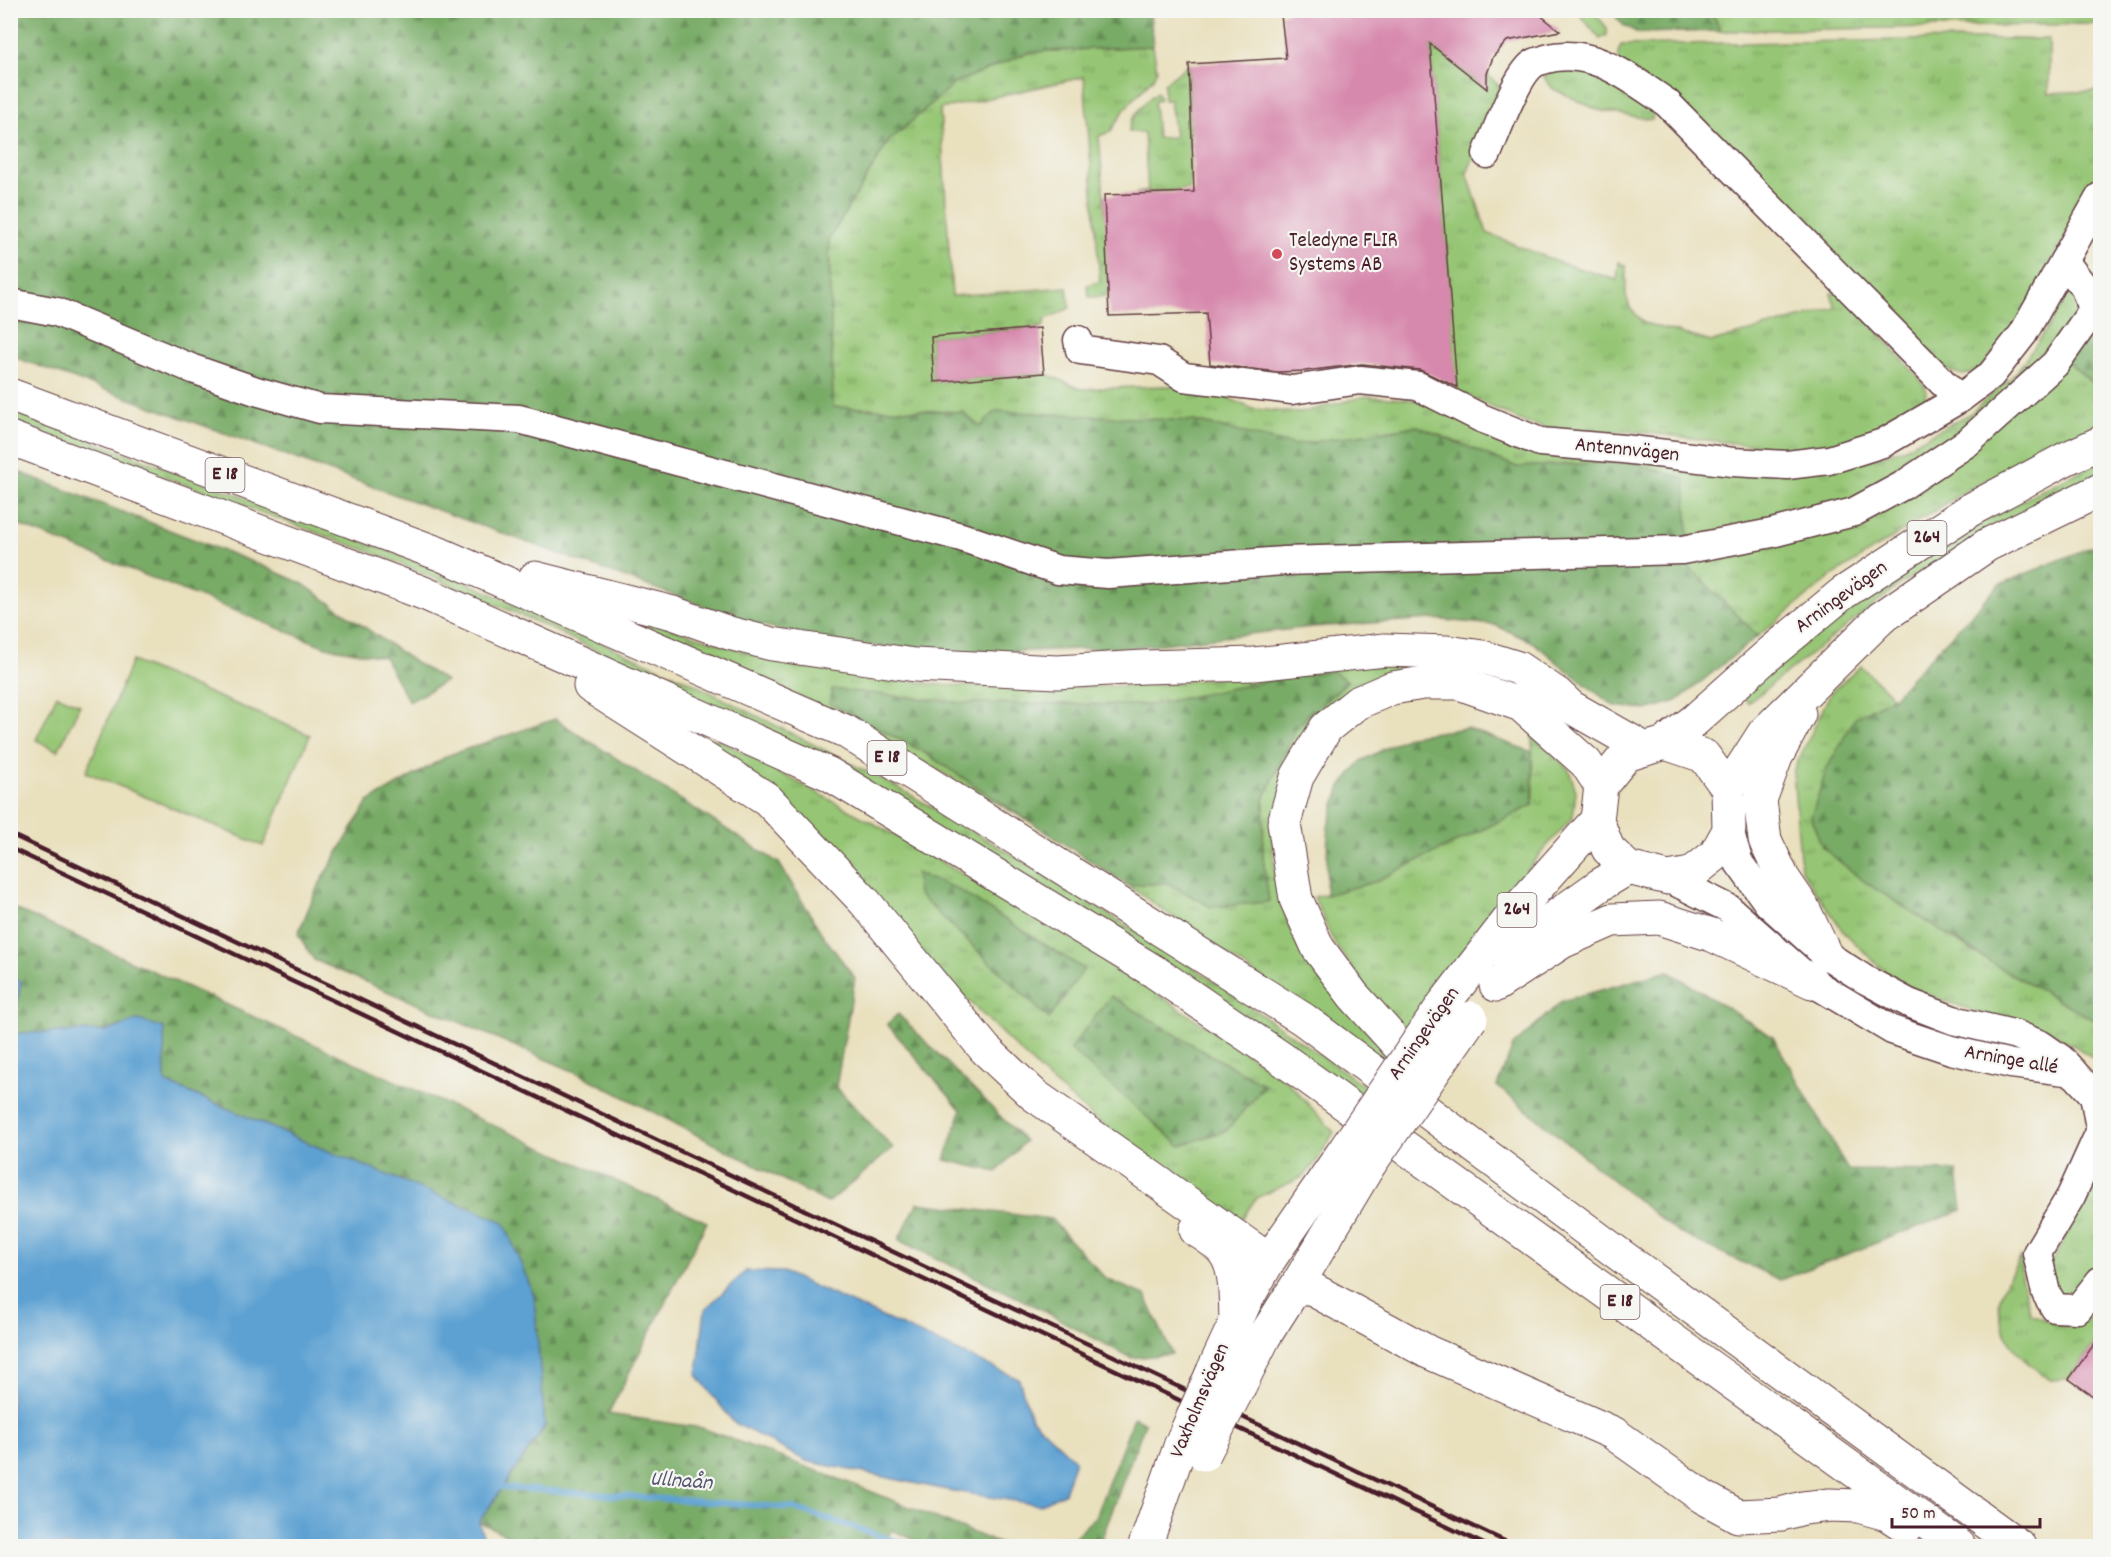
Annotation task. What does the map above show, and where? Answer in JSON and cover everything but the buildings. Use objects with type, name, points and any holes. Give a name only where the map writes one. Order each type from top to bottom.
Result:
[{"type":"main road","name":"E 18","points":[[10,395],[440,554],[845,731],[1303,1019],[1616,1252],[2019,1546]]},
{"type":"main road","name":"E 18","points":[[10,438],[426,594],[829,774],[1155,972],[1281,1058],[1959,1546]]},
{"type":"main road","name":"Arningevägen","points":[[1601,786],[1626,754],[1655,746],[1695,720],[1843,593],[1970,510],[2100,443]]},
{"type":"main road","name":"Arningevägen","points":[[1728,789],[1764,733],[1881,618],[1977,552],[2100,490]]},
{"type":"main road","points":[[440,554],[673,613],[729,633],[772,644],[915,665],[1057,672],[1254,664],[1385,650],[1447,652],[1483,657],[1518,668],[1557,694],[1571,707],[1655,746],[1704,756],[1728,789],[1729,830],[1715,855],[1691,873],[1668,878],[1628,868],[1608,849],[1597,820],[1601,786],[1586,763],[1521,705],[1459,683],[1424,683],[1392,688],[1357,703],[1326,728],[1297,777],[1284,823],[1296,899],[1318,948],[1353,995],[1462,1116],[1616,1252]]},
{"type":"main road","points":[[426,594],[603,693],[767,798],[865,902],[984,1049],[1034,1095],[1299,1282],[1428,1352],[1613,1433],[1703,1497],[1738,1516],[1781,1514],[1803,1508],[1830,1505],[1858,1506],[1887,1514],[1936,1546]]},
{"type":"main road","points":[[1815,683],[1776,757],[1760,800],[1765,840],[1783,878],[1802,906],[1818,968]]},
{"type":"main road","name":"Arningevägen","points":[[1269,1260],[1356,1158],[1457,1011],[1515,912],[1597,820]]},
{"type":"main road","name":"Arningevägen","points":[[1457,1011],[1496,985],[1537,930],[1628,868]]},
{"type":"main road","points":[[1496,985],[1562,942],[1612,920],[1659,918],[1818,968]]},
{"type":"main road","points":[[1034,1095],[1048,1124],[1125,1184],[1208,1238],[1226,1254],[1234,1282],[1236,1321]]},
{"type":"main road","name":"Arningevägen","points":[[1226,1378],[1264,1337],[1299,1282],[1356,1158]]},
{"type":"main road","name":"Vaxholmsvägen","points":[[1144,1546],[1226,1378],[1236,1321],[1269,1260]]},
{"type":"main road","points":[[1155,1546],[1193,1449]]},
{"type":"street","points":[[1488,154],[1515,87],[1533,63],[1558,56],[1590,58],[1623,73],[1667,103],[1959,399]]},
{"type":"street","name":"Antennvägen","points":[[1078,340],[1080,350],[1159,361],[1184,377],[1292,390],[1360,380],[1418,386],[1481,418],[1540,442],[1733,462],[1787,465],[1829,460],[1883,443],[1959,399],[1991,375],[2023,334],[2100,198]]},
{"type":"street","points":[[10,303],[57,312],[194,369],[256,391],[320,409],[519,419],[951,534],[1058,570],[1108,574],[1284,561],[1682,550],[1772,533],[1854,512],[1902,486],[1968,442],[2055,364],[2097,305],[2064,261]]},
{"type":"street","name":"Arninge allé","points":[[1729,830],[1739,863],[1818,968]]},
{"type":"street","name":"Arninge allé","points":[[1668,878],[1728,908],[1818,968],[1864,979],[1909,1003],[1953,1020],[2017,1035],[2041,1045],[2061,1059],[2094,1095],[2100,1130]]},
{"type":"street","points":[[2100,1130],[2072,1196],[2037,1253],[2046,1293],[2055,1308],[2079,1309],[2100,1281]]},
{"type":"green space","points":[[2100,10],[2100,24],[1720,31],[1712,11]]},
{"type":"green space","points":[[11,11],[1150,11],[1153,46],[1030,52],[955,83],[888,142],[829,239],[833,407],[962,412],[980,427],[996,411],[1194,421],[1294,445],[1417,426],[1517,467],[1630,461],[1685,479],[1690,568],[1758,636],[1677,701],[1646,710],[1614,706],[1534,643],[1495,625],[1432,619],[1312,627],[1135,647],[974,653],[833,643],[745,621],[11,356]]},
{"type":"green space","points":[[1577,11],[1593,11],[1607,28],[1607,35],[1600,39]]},
{"type":"green space","points":[[1611,11],[1712,11],[1720,31],[1638,33],[1623,25]]},
{"type":"green space","points":[[2049,39],[2049,93],[2100,91],[2100,174],[2022,318],[1980,369],[1963,375],[1949,371],[1620,63],[1618,53],[1621,45]]},
{"type":"green space","points":[[1430,44],[1486,89],[1487,74],[1501,88],[1483,119],[1477,139],[1478,147],[1467,173],[1487,233],[1555,261],[1617,280],[1619,262],[1626,266],[1626,295],[1630,308],[1644,323],[1712,342],[1836,308],[1831,293],[1842,291],[1919,378],[1926,389],[1925,404],[1864,439],[1814,449],[1790,450],[1641,432],[1556,430],[1526,423],[1457,391]]},
{"type":"green space","points":[[1153,46],[1157,70],[1153,78],[1125,109],[1110,132],[1099,136],[1112,296],[1089,297],[1087,285],[1100,282],[1084,77],[940,109],[952,296],[1067,287],[1070,308],[1046,319],[1043,327],[931,337],[934,382],[1044,373],[1081,389],[1203,387],[1253,409],[1300,413],[1366,396],[1416,400],[1524,449],[1865,461],[1905,448],[1971,413],[2016,373],[2048,327],[2074,282],[2081,317],[1977,426],[1864,499],[1689,541],[1630,461],[1517,467],[1417,426],[1294,445],[1194,421],[980,427],[962,412],[833,407],[829,239],[888,142],[955,83],[1030,52]]},
{"type":"green space","points":[[1189,64],[1190,189],[1136,193],[1148,191],[1144,133],[1129,131],[1132,121],[1143,104],[1157,92],[1160,99],[1154,102],[1157,138],[1175,137],[1170,100],[1164,100],[1164,84]]},
{"type":"green space","points":[[1555,65],[1592,67],[1654,109],[1652,120],[1598,110],[1553,89],[1544,77]]},
{"type":"green space","points":[[2100,326],[2100,390],[2067,361]]},
{"type":"green space","points":[[2067,361],[2100,390],[2100,423],[1964,492],[1835,574],[1758,636],[1690,568],[1689,555],[1843,522]]},
{"type":"green space","points":[[10,410],[434,568],[688,681],[897,787],[1011,854],[1187,963],[1366,1087],[1358,1096],[662,682],[539,623],[392,560],[11,421]]},
{"type":"green space","points":[[2100,462],[2100,473],[1985,533],[1902,583],[1748,703],[1741,693],[1899,570],[1970,528]]},
{"type":"green space","points":[[11,469],[263,566],[303,584],[416,663],[446,681],[409,702],[384,657],[326,647],[11,522]]},
{"type":"green space","points":[[2100,543],[2100,1023],[1995,965],[1865,882],[1822,847],[1811,817],[1827,768],[1855,718],[1893,697],[1999,585]]},
{"type":"green space","points":[[643,619],[759,656],[807,667],[942,685],[1036,688],[1152,685],[1420,656],[1510,682],[1461,671],[1400,668],[1354,688],[1272,836],[1276,885],[1290,928],[1303,957],[1387,1055],[1381,1062],[1127,885],[1168,883],[1211,907],[1269,901],[1263,857],[1264,799],[1297,726],[1348,681],[1293,676],[1149,705],[963,703],[832,690],[830,703],[922,751],[1032,823],[936,769],[641,624]]},
{"type":"green space","points":[[132,661],[310,735],[263,846],[86,772]]},
{"type":"green space","points":[[1861,666],[1893,697],[1855,718],[1822,847],[1865,882],[1995,965],[2100,1023],[2100,1062],[2044,1027],[1990,1017],[1896,983],[1843,931],[1801,870],[1793,772],[1831,692]]},
{"type":"green space","points":[[1332,671],[1348,681],[1297,726],[1264,799],[1263,857],[1269,902],[1211,907],[1168,883],[1127,885],[922,751],[829,703],[832,689],[963,703],[1149,705],[1293,676]]},
{"type":"green space","points":[[57,695],[80,705],[58,751],[36,740]]},
{"type":"green space","points":[[555,719],[779,863],[822,934],[855,978],[836,1087],[893,1148],[828,1203],[580,1074],[314,960],[298,934],[317,888],[368,802],[449,755]]},
{"type":"green space","points":[[1466,728],[1532,752],[1533,805],[1374,882],[1326,895],[1328,827],[1341,786],[1361,761],[1409,736]]},
{"type":"green space","points":[[1532,734],[1569,770],[1576,791],[1573,817],[1538,856],[1406,1031],[1371,994],[1334,943],[1314,897],[1374,882],[1533,805]]},
{"type":"green space","points":[[711,739],[718,739],[904,840],[1091,950],[1284,1078],[1334,1132],[1317,1161],[1303,1177],[1256,1198],[1240,1222],[1093,1117],[1046,1077],[712,747]]},
{"type":"green space","points":[[916,873],[955,888],[1084,969],[1049,1019],[918,894]]},
{"type":"green space","points":[[11,907],[707,1222],[608,1414],[702,1428],[860,1487],[1005,1546],[928,1546],[892,1530],[881,1546],[530,1546],[479,1522],[545,1426],[313,1145],[165,1082],[138,1020],[107,1031],[11,1033],[20,981],[11,979]]},
{"type":"green space","points":[[1668,971],[1773,1037],[1848,1170],[1957,1171],[1962,1210],[1780,1280],[1677,1232],[1497,1086],[1513,1046],[1562,1001]]},
{"type":"green space","points":[[1111,996],[1265,1085],[1227,1130],[1180,1146],[1070,1049]]},
{"type":"green space","points":[[898,1014],[1025,1141],[997,1172],[945,1160],[961,1110],[887,1024]]},
{"type":"green space","points":[[2100,1173],[2100,1264],[2078,1293],[2068,1298],[2056,1292],[2050,1265]]},
{"type":"green space","points":[[918,1203],[1051,1219],[1106,1279],[1145,1295],[1172,1354],[1131,1358],[1031,1304],[898,1240]]},
{"type":"green space","points":[[2021,1257],[2021,1278],[2031,1314],[2053,1323],[2074,1327],[2095,1315],[2100,1305],[2100,1336],[2069,1379],[2050,1380],[2033,1367],[2013,1347],[2003,1327],[1999,1306],[2001,1294]]},
{"type":"green space","points":[[1134,1417],[1145,1423],[1099,1546],[1065,1546],[1095,1517]]},
{"type":"water","points":[[11,979],[21,981],[12,1033],[107,1031],[138,1020],[164,1028],[165,1082],[504,1222],[534,1296],[545,1426],[479,1522],[486,1546],[11,1546]]},
{"type":"water","points":[[746,1271],[783,1272],[1019,1379],[1031,1418],[1075,1460],[1064,1493],[1039,1505],[947,1490],[806,1461],[733,1422],[697,1375],[705,1309]]},
{"type":"waterway","name":"Ullnaån","points":[[495,1487],[794,1508],[911,1546]]},
{"type":"railway","points":[[10,834],[1515,1546]]},
{"type":"railway","points":[[10,848],[1488,1546]]},
{"type":"place","name":"Teledyne FLIR Systems AB","points":[[1277,254]]}]
